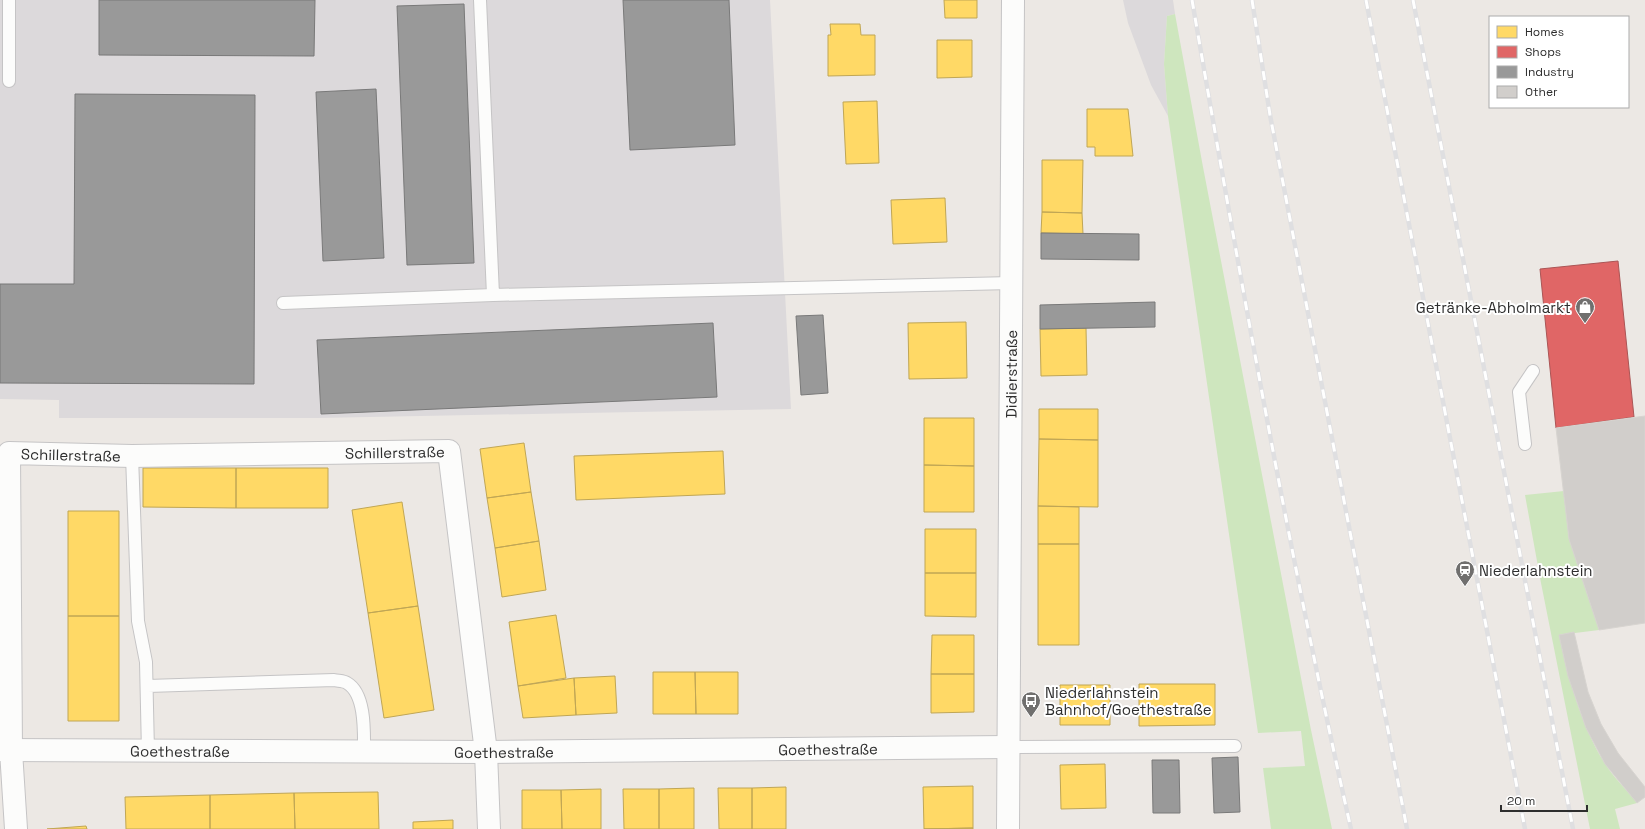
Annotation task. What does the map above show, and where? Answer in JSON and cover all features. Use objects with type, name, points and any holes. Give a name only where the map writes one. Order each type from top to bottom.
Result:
[{"type":"street","name":"Didierstraße","points":[[1008,829],[1013,0]]},
{"type":"street","name":"Schillerstraße","points":[[6,750],[9,453],[132,456],[449,451],[486,752],[489,829]]},
{"type":"street","name":"Goethestraße","points":[[6,750],[148,752],[486,752],[1008,747]]},
{"type":"street","points":[[6,750],[16,829]]},
{"type":"lane","points":[[9,0],[10,81]]},
{"type":"lane","points":[[480,0],[493,295]]},
{"type":"lane","points":[[283,303],[493,295],[1012,283]]},
{"type":"lane","points":[[1525,444],[1519,392],[1533,371]]},
{"type":"lane","points":[[132,456],[138,621],[146,662],[148,686],[148,752]]},
{"type":"lane","points":[[148,686],[334,680],[347,683],[355,692],[361,705],[364,723],[364,752]]},
{"type":"lane","points":[[1008,747],[1235,746]]},
{"type":"shaded area","points":[[0,0],[770,0],[791,409],[318,418],[59,418],[59,400],[0,399]]},
{"type":"shaded area","points":[[1123,0],[1173,0],[1175,14],[1167,16],[1164,64],[1168,116],[1151,85],[1128,23]]},
{"type":"green space","points":[[1175,14],[1311,730],[1332,829],[1271,829],[1263,768],[1305,766],[1301,731],[1258,733],[1168,116],[1164,64],[1167,16]]},
{"type":"green space","points":[[1564,491],[1569,539],[1599,630],[1559,635],[1571,684],[1588,732],[1608,768],[1637,803],[1615,809],[1620,829],[1590,829],[1525,495]]},
{"type":"building: Homes","points":[[944,0],[977,0],[977,18],[945,18]]},
{"type":"building: Homes","points":[[830,24],[860,24],[861,35],[875,35],[875,75],[828,76],[828,35],[831,35]]},
{"type":"building: Homes","points":[[937,40],[972,40],[972,77],[937,78]]},
{"type":"building: Homes","points":[[877,101],[879,163],[846,164],[843,102]]},
{"type":"building: Homes","points":[[1087,109],[1128,109],[1133,156],[1095,156],[1095,147],[1087,147]]},
{"type":"building: Homes","points":[[1042,160],[1083,160],[1082,213],[1042,212]]},
{"type":"building: Homes","points":[[945,198],[947,242],[893,244],[891,200]]},
{"type":"building: Homes","points":[[1042,212],[1082,213],[1083,234],[1041,233]]},
{"type":"building: Homes","points":[[966,322],[967,378],[909,379],[908,323]]},
{"type":"building: Homes","points":[[1086,328],[1087,375],[1041,376],[1040,329]]},
{"type":"building: Homes","points":[[1039,409],[1098,409],[1098,440],[1039,439]]},
{"type":"building: Homes","points":[[924,418],[974,418],[974,466],[924,465]]},
{"type":"building: Homes","points":[[1039,439],[1098,440],[1098,507],[1038,506]]},
{"type":"building: Homes","points":[[524,443],[531,492],[487,498],[480,449]]},
{"type":"building: Homes","points":[[723,451],[725,494],[576,500],[574,456]]},
{"type":"building: Homes","points":[[924,465],[974,466],[974,512],[924,512]]},
{"type":"building: Homes","points":[[143,468],[236,468],[236,508],[143,507]]},
{"type":"building: Homes","points":[[236,468],[328,468],[328,508],[236,508]]},
{"type":"building: Homes","points":[[531,492],[539,541],[495,548],[487,498]]},
{"type":"building: Homes","points":[[402,502],[418,606],[368,613],[352,510]]},
{"type":"building: Homes","points":[[1038,506],[1079,507],[1079,544],[1038,544]]},
{"type":"building: Homes","points":[[68,511],[119,511],[119,616],[68,616]]},
{"type":"building: Homes","points":[[925,529],[976,529],[976,573],[925,573]]},
{"type":"building: Homes","points":[[539,541],[546,590],[502,597],[495,548]]},
{"type":"building: Homes","points":[[1038,544],[1079,544],[1079,645],[1038,645]]},
{"type":"building: Homes","points":[[925,573],[976,573],[976,617],[925,616]]},
{"type":"building: Homes","points":[[418,606],[434,710],[384,718],[368,613]]},
{"type":"building: Homes","points":[[556,615],[566,678],[518,686],[509,622]]},
{"type":"building: Homes","points":[[68,616],[119,616],[119,721],[68,721]]},
{"type":"building: Homes","points":[[932,635],[974,635],[974,674],[931,674]]},
{"type":"building: Homes","points":[[653,672],[695,672],[696,714],[653,714]]},
{"type":"building: Homes","points":[[695,672],[738,672],[738,714],[696,714]]},
{"type":"building: Homes","points":[[931,674],[974,674],[974,712],[931,713]]},
{"type":"building: Homes","points":[[615,676],[617,713],[576,715],[574,678]]},
{"type":"building: Homes","points":[[574,678],[576,715],[523,718],[518,686]]},
{"type":"building: Homes","points":[[1139,684],[1215,684],[1215,725],[1139,726]]},
{"type":"building: Homes","points":[[1060,685],[1110,685],[1110,725],[1060,725]]},
{"type":"building: Homes","points":[[1105,764],[1106,808],[1061,809],[1060,765]]},
{"type":"building: Homes","points":[[973,786],[973,828],[924,829],[923,787]]},
{"type":"building: Homes","points":[[786,787],[786,829],[752,829],[752,788]]},
{"type":"building: Homes","points":[[694,788],[694,829],[659,829],[659,789]]},
{"type":"building: Homes","points":[[718,788],[752,788],[752,829],[719,829]]},
{"type":"building: Homes","points":[[601,789],[601,829],[562,829],[561,790]]},
{"type":"building: Homes","points":[[623,789],[659,789],[659,829],[624,829]]},
{"type":"building: Homes","points":[[522,790],[561,790],[562,829],[522,829]]},
{"type":"building: Homes","points":[[378,792],[379,829],[295,829],[294,793]]},
{"type":"building: Homes","points":[[294,793],[295,829],[210,829],[210,795]]},
{"type":"building: Homes","points":[[210,795],[210,829],[126,829],[125,797]]},
{"type":"building: Homes","points":[[453,820],[453,829],[413,829],[413,822]]},
{"type":"building: Homes","points":[[86,826],[87,829],[47,829]]},
{"type":"building: Homes","points":[[973,828],[973,829],[924,829]]},
{"type":"building: Shops","name":"Getränke-Abholmarkt","points":[[1618,261],[1634,417],[1556,428],[1540,269]]},
{"type":"building: Industry","points":[[99,0],[315,0],[314,56],[99,55]]},
{"type":"building: Industry","points":[[623,0],[729,0],[735,145],[630,150]]},
{"type":"building: Industry","points":[[464,4],[474,263],[407,265],[397,6]]},
{"type":"building: Industry","points":[[376,89],[384,258],[323,261],[316,92]]},
{"type":"building: Industry","points":[[75,94],[255,95],[254,384],[0,383],[0,284],[74,284]]},
{"type":"building: Industry","points":[[1041,233],[1139,234],[1139,260],[1041,259]]},
{"type":"building: Industry","points":[[1155,302],[1155,327],[1040,329],[1040,305]]},
{"type":"building: Industry","points":[[823,315],[828,393],[801,395],[796,316]]},
{"type":"building: Industry","points":[[713,323],[717,397],[321,414],[317,340]]},
{"type":"building: Industry","points":[[1238,757],[1240,812],[1214,813],[1212,758]]},
{"type":"building: Industry","points":[[1152,760],[1179,760],[1180,813],[1153,813]]},
{"type":"building: Other","points":[[1645,416],[1645,623],[1599,630],[1569,539],[1556,428]]},
{"type":"building: Other","points":[[1574,632],[1588,692],[1601,724],[1618,753],[1645,787],[1645,797],[1637,803],[1605,764],[1586,728],[1568,676],[1559,635]]},
{"type":"railway","points":[[1192,0],[1266,415],[1328,726],[1351,829]]},
{"type":"railway","points":[[1252,0],[1270,115],[1407,829]]},
{"type":"railway","points":[[1366,0],[1525,829]]},
{"type":"railway","points":[[1413,0],[1573,829]]},
{"type":"place","name":"Getränke-Abholmarkt","points":[[1585,324]]},
{"type":"place","name":"Niederlahnstein","points":[[1465,587]]},
{"type":"place","name":"Niederlahnstein Bahnhof/Goethestraße","points":[[1031,718]]}]
